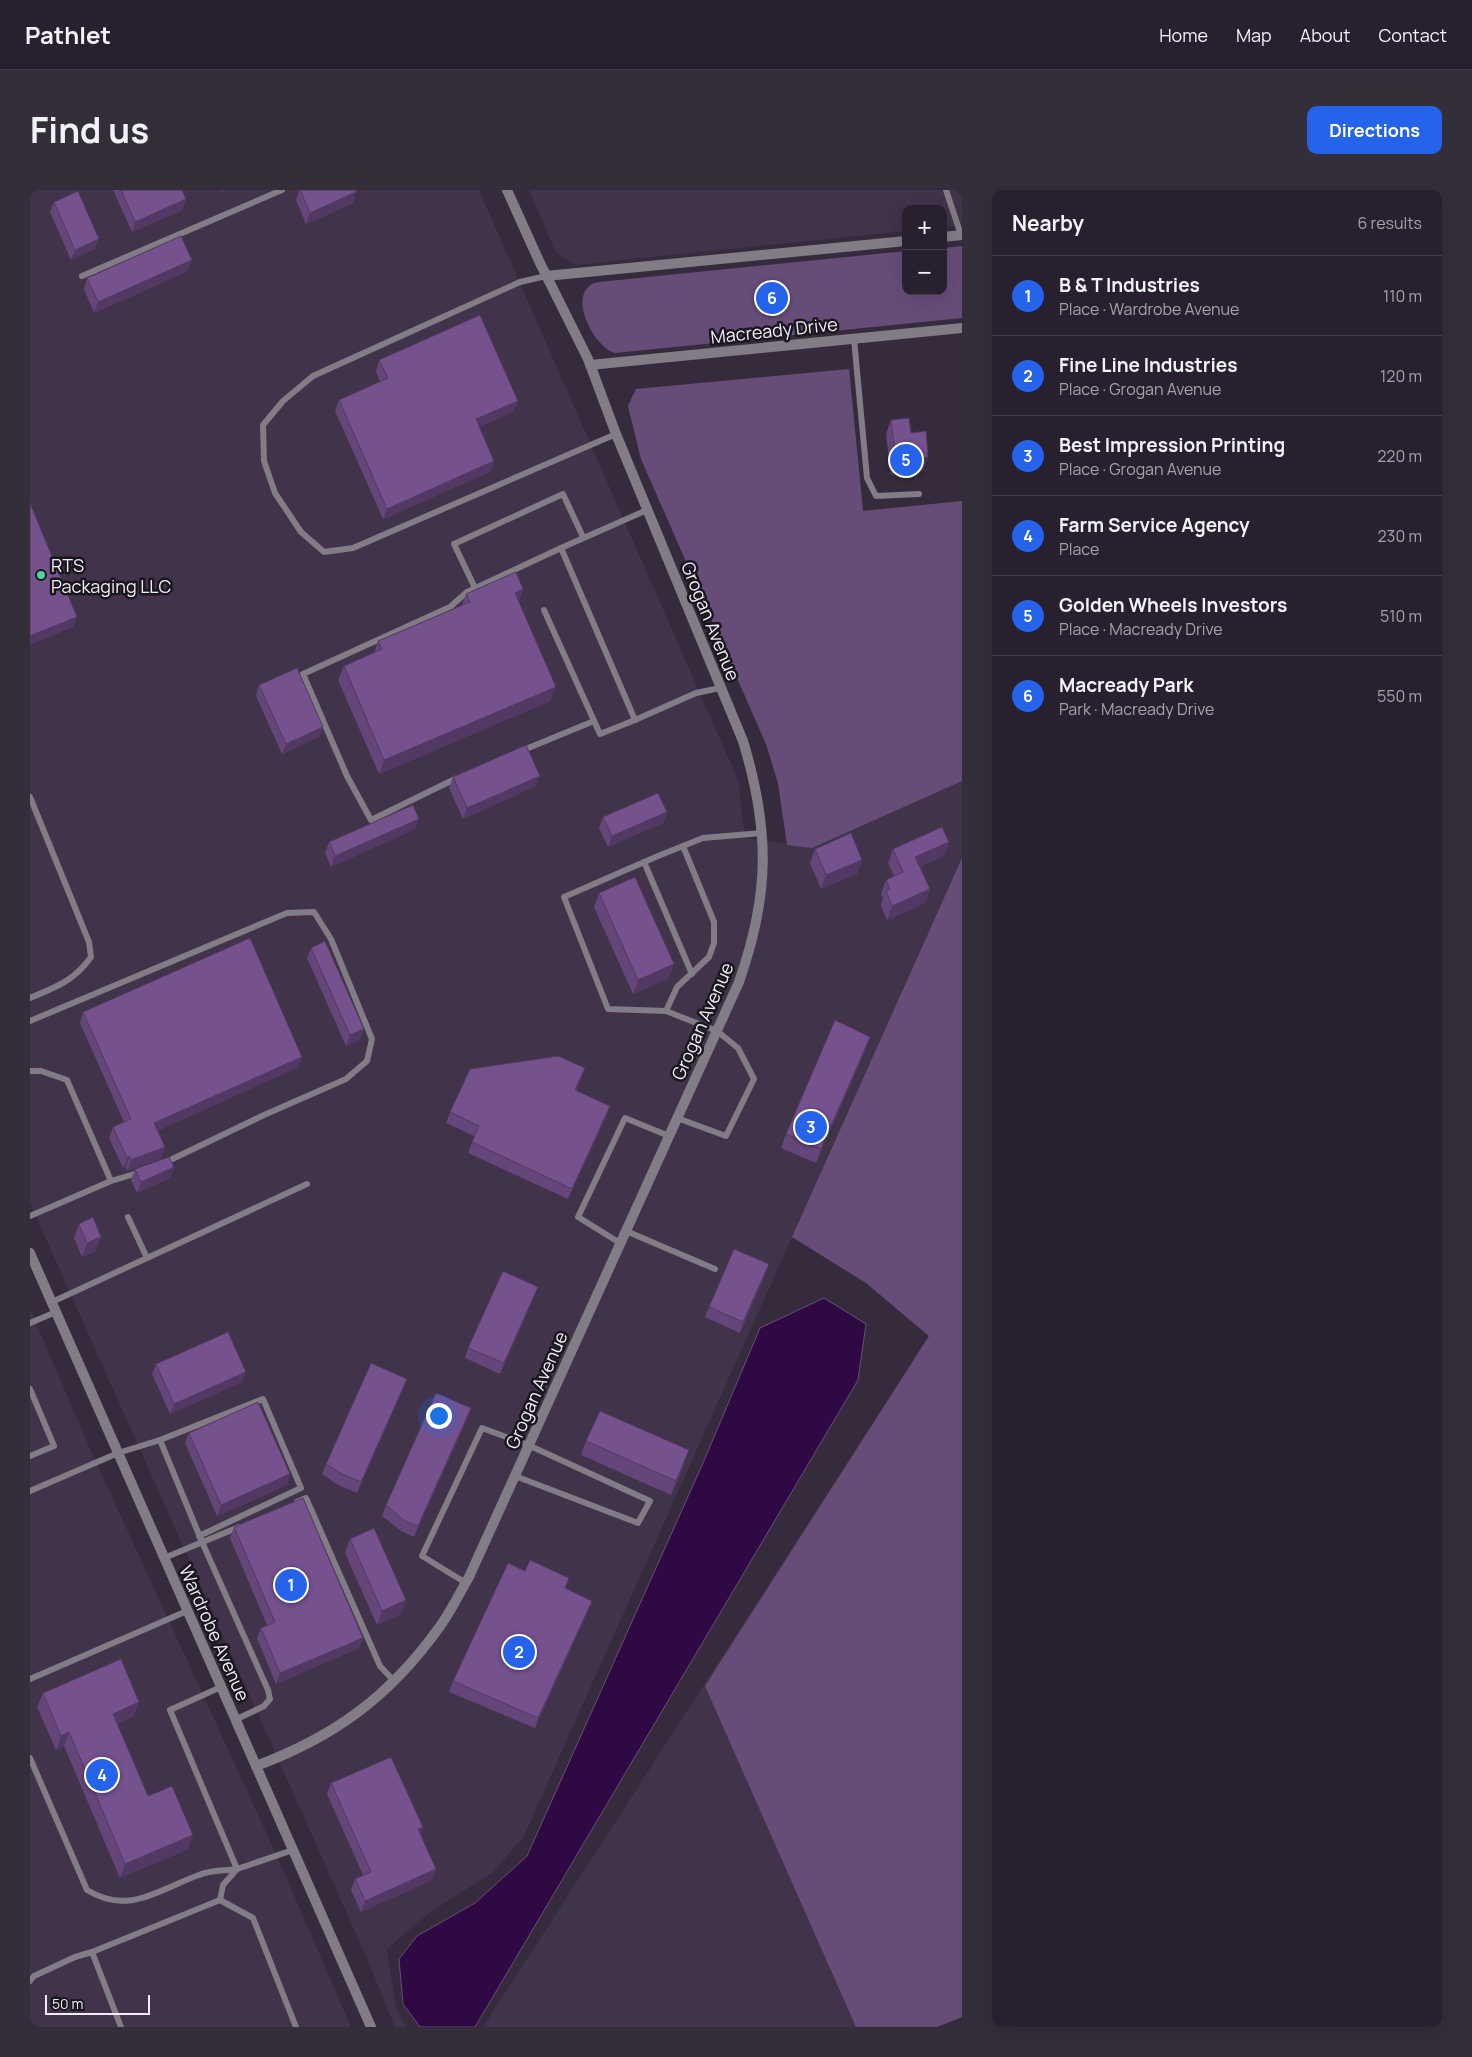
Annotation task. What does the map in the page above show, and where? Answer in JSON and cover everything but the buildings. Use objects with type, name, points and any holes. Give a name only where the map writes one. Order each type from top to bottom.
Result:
[{"type":"street","name":"Grogan Avenue","points":[[256,1766],[304,1746],[339,1726],[371,1703],[411,1664],[439,1628],[466,1582],[739,982],[752,944],[763,880],[762,833],[751,768],[739,733],[616,434],[590,365],[546,276],[507,190]]},
{"type":"street","points":[[947,237],[962,235]]},
{"type":"street","points":[[546,276],[902,241]]},
{"type":"street","name":"Macready Drive","points":[[590,365],[962,328]]},
{"type":"street","name":"Wardrobe Avenue","points":[[30,1253],[371,2027]]},
{"type":"lane","points":[[82,276],[282,190]]},
{"type":"lane","points":[[946,190],[962,235]]},
{"type":"lane","points":[[546,276],[520,282],[313,376],[283,401],[263,425],[264,461],[275,493],[301,532],[324,552],[353,548],[616,434]]},
{"type":"lane","points":[[854,339],[868,478],[876,496],[918,494]]},
{"type":"lane","points":[[475,588],[454,544],[563,494],[584,537]]},
{"type":"lane","points":[[462,775],[371,820],[347,776],[303,674],[450,607],[467,592],[475,588],[647,510]]},
{"type":"lane","points":[[561,548],[635,720]]},
{"type":"lane","points":[[544,610],[600,734],[696,693],[720,688]]},
{"type":"lane","points":[[515,754],[594,721]]},
{"type":"lane","points":[[30,796],[89,942],[91,957],[81,971],[67,982],[30,998]]},
{"type":"lane","points":[[677,1118],[726,1136],[754,1079],[738,1048],[716,1031],[666,1011],[608,1009],[564,897],[703,838],[762,833]]},
{"type":"lane","points":[[666,1011],[677,987],[709,957],[714,943],[714,922],[683,846]]},
{"type":"lane","points":[[644,862],[692,974]]},
{"type":"lane","points":[[30,1020],[287,913],[314,912],[330,939],[372,1039],[367,1062],[346,1079],[158,1165]]},
{"type":"lane","points":[[30,1070],[41,1071],[67,1080],[111,1181]]},
{"type":"lane","points":[[620,1243],[578,1217],[625,1118],[668,1136]]},
{"type":"lane","points":[[30,1216],[111,1181],[150,1169]]},
{"type":"lane","points":[[52,1302],[307,1184]]},
{"type":"lane","points":[[128,1217],[147,1258]]},
{"type":"lane","points":[[626,1231],[715,1269]]},
{"type":"lane","points":[[30,1324],[56,1312]]},
{"type":"lane","points":[[30,1389],[54,1446],[30,1456]]},
{"type":"lane","points":[[30,1491],[118,1453],[160,1440],[263,1399],[301,1488],[164,1558]]},
{"type":"lane","points":[[466,1582],[422,1556],[482,1428],[528,1445],[650,1502],[638,1524],[515,1476]]},
{"type":"lane","points":[[160,1440],[201,1539],[268,1690],[270,1699],[264,1706],[235,1720]]},
{"type":"lane","points":[[288,1506],[306,1498],[380,1666],[394,1681]]},
{"type":"lane","points":[[201,1539],[242,1526]]},
{"type":"lane","points":[[30,1679],[187,1611]]},
{"type":"lane","points":[[221,1687],[170,1710],[237,1869]]},
{"type":"lane","points":[[30,1758],[86,1890],[99,1898],[119,1902],[146,1898],[201,1874],[237,1869],[293,1850]]},
{"type":"lane","points":[[220,1900],[223,1885],[237,1869]]},
{"type":"lane","points":[[30,1981],[34,1976],[75,1957],[92,1952],[220,1900]]},
{"type":"lane","points":[[220,1900],[253,1918],[296,2027]]},
{"type":"lane","points":[[92,1952],[121,2027]]},
{"type":"shaded area","points":[[30,190],[479,190],[738,780],[745,838],[787,844],[778,783],[766,744],[641,459],[628,406],[636,389],[849,369],[863,511],[962,501],[962,2017],[937,2027],[483,2027],[929,1336],[866,1283],[792,1237],[524,1836],[493,1872],[428,1914],[387,1949],[396,2009],[407,2027],[395,2027],[365,1954],[30,1203]]},
{"type":"shaded area","points":[[529,190],[962,190],[962,225],[947,227],[947,205],[902,205],[902,231],[575,265],[556,253]]},
{"type":"shaded area","points":[[962,246],[962,318],[615,353],[598,340],[585,318],[584,295],[589,287],[599,282],[902,251],[902,295],[947,295],[947,248]]},
{"type":"shaded area","points":[[849,369],[863,511],[962,501],[962,781],[812,848],[787,845],[778,783],[766,744],[641,459],[628,406],[636,389]]},
{"type":"shaded area","points":[[962,858],[962,2017],[937,2027],[856,2027],[705,1686],[929,1336],[866,1283],[792,1237]]},
{"type":"shaded area","points":[[824,1298],[866,1324],[858,1380],[475,2027],[420,2027],[403,2004],[399,1959],[417,1936],[475,1903],[527,1856],[703,1463],[760,1328]]},
{"type":"shaded area","points":[[30,1309],[91,1451],[277,1856],[351,2027],[30,2027]]},
{"type":"place","name":"Macready Park","points":[[772,298]]},
{"type":"place","name":"Golden Wheels Investors","points":[[906,460]]},
{"type":"place","name":"RTS Packaging LLC","points":[[41,575]]},
{"type":"place","name":"Best Impression Printing","points":[[811,1127]]},
{"type":"place","name":"B & T Industries","points":[[291,1585]]},
{"type":"place","name":"Fine Line Industries","points":[[519,1652]]},
{"type":"place","name":"Farm Service Agency","points":[[102,1775]]}]
